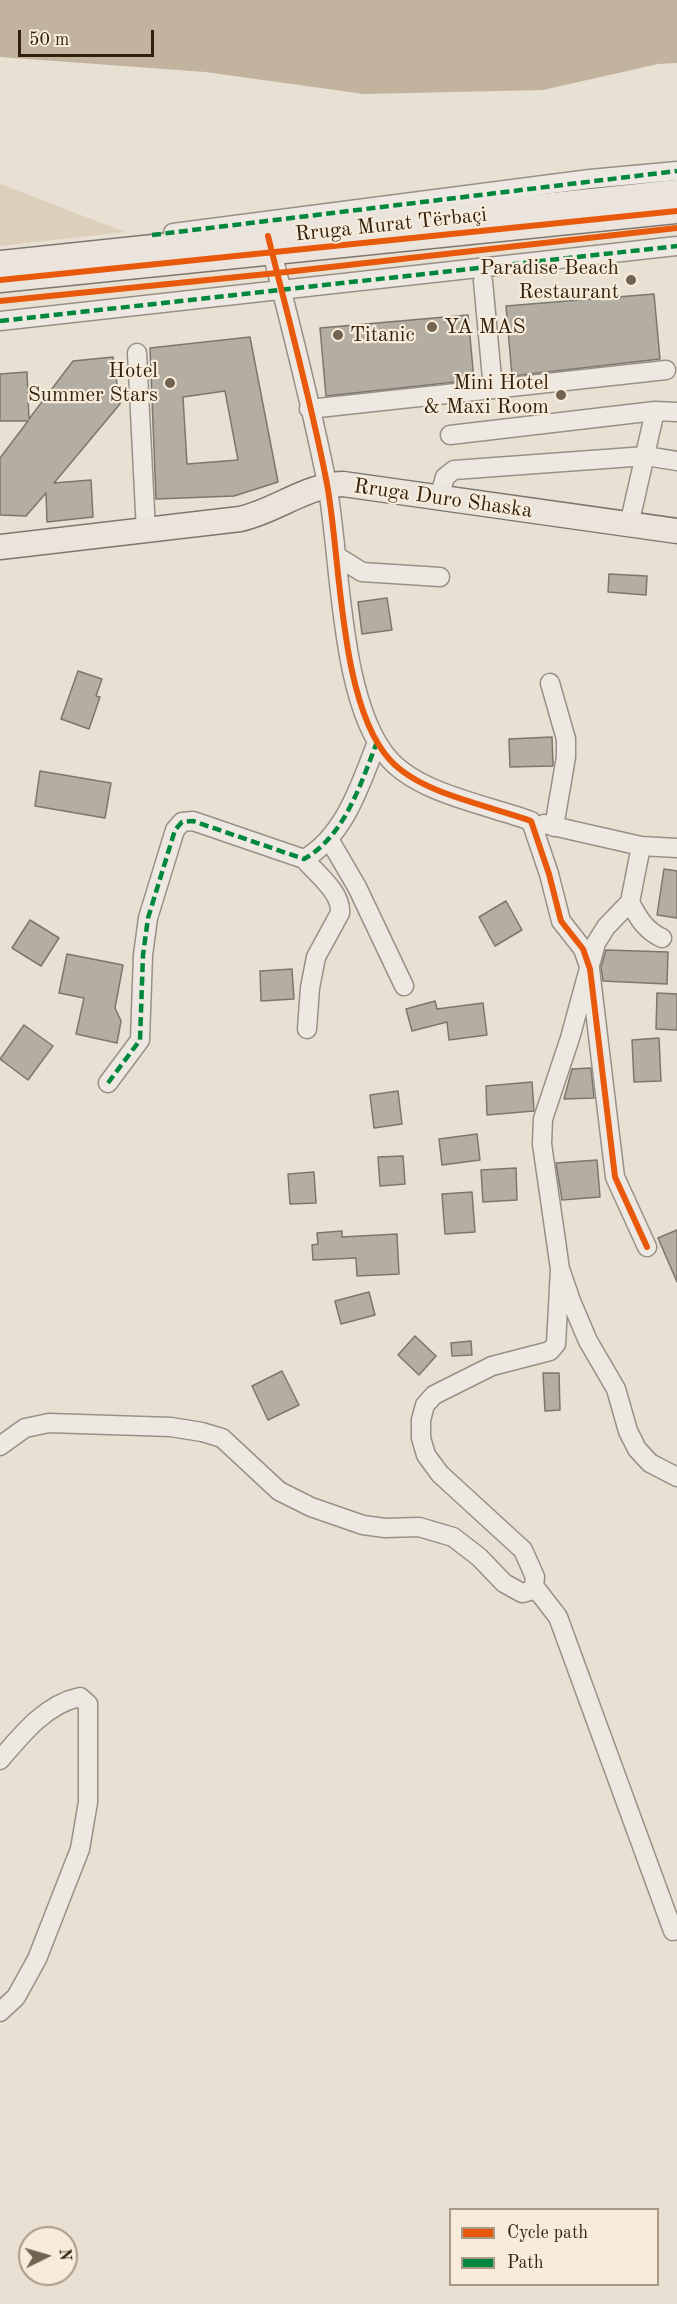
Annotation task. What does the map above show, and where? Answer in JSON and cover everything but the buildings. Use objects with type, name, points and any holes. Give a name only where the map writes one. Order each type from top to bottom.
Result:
[{"type":"main road","name":"Rruga Murat Tërbaçi","points":[[0,280],[677,192]]},
{"type":"main road","name":"Rruga Murat Tërbaçi","points":[[0,263],[677,211]]},
{"type":"main road","name":"Rruga Duro Shaska","points":[[0,547],[146,531],[260,515],[327,485],[343,484],[677,531]]},
{"type":"street","points":[[152,236],[677,171]]},
{"type":"street","points":[[270,244],[327,485],[353,679],[377,742],[391,761],[416,780],[531,821],[641,846],[677,848]]},
{"type":"street","points":[[0,321],[280,288],[677,246]]},
{"type":"street","points":[[483,281],[493,389]]},
{"type":"street","points":[[137,353],[146,531]]},
{"type":"street","points":[[309,409],[666,370]]},
{"type":"street","points":[[629,525],[655,411]]},
{"type":"street","points":[[450,435],[655,411],[677,412]]},
{"type":"street","points":[[439,498],[445,477],[454,470],[645,456],[677,461]]},
{"type":"street","points":[[338,557],[362,572],[440,577]]},
{"type":"street","points":[[550,683],[566,739],[566,757],[554,827]]},
{"type":"street","points":[[304,860],[329,839],[352,802],[377,742]]},
{"type":"street","points":[[108,1083],[140,1040],[143,955],[148,918],[168,846],[182,822],[193,821],[304,860],[336,896],[340,905],[340,913],[316,957],[310,988],[308,1029]]},
{"type":"street","points":[[531,821],[549,874],[561,921],[583,949],[590,969],[615,1177],[647,1247]]},
{"type":"street","points":[[329,839],[357,887],[404,986]]},
{"type":"street","points":[[641,846],[630,902],[606,927],[596,943],[543,1119],[542,1144],[560,1269],[556,1344],[549,1351],[492,1366],[434,1395],[425,1405],[421,1420],[421,1438],[426,1455],[440,1474],[524,1550],[532,1565],[534,1586],[558,1617],[673,1931]]},
{"type":"street","points":[[630,902],[644,926],[662,938]]},
{"type":"street","points":[[560,1269],[588,1341],[616,1389],[628,1431],[637,1449],[650,1463],[677,1477]]},
{"type":"street","points":[[0,1446],[25,1428],[50,1423],[108,1423],[202,1432],[222,1438],[279,1491],[311,1507],[363,1525],[385,1528],[419,1527],[453,1537],[514,1590],[522,1593],[530,1591],[534,1586]]},
{"type":"street","points":[[0,1760],[48,1710],[66,1700],[80,1696],[88,1704],[88,1802],[80,1849],[32,1969],[16,1997],[0,2012]]},
{"type":"shaded area","points":[[0,0],[677,0],[677,63],[658,64],[543,90],[364,94],[205,72],[0,57]]},
{"type":"shaded area","points":[[0,184],[125,232],[0,246]]},
{"type":"marked path","points":[[152,235],[677,171]]},
{"type":"marked path","points":[[0,321],[677,246]]},
{"type":"marked path","points":[[108,1083],[140,1040],[143,955],[148,918],[175,830],[182,822],[193,821],[304,859],[318,849],[341,823],[358,791],[377,742]]},
{"type":"cycle path","points":[[0,280],[677,211]]},
{"type":"cycle path","points":[[0,301],[277,273],[677,228]]},
{"type":"cycle path","points":[[268,236],[321,453],[332,515],[351,668],[361,704],[373,735],[390,760],[403,772],[437,790],[531,821],[549,874],[561,921],[583,949],[590,969],[615,1177],[647,1247]]},
{"type":"place","name":"Paradise Beach Restaurant","points":[[631,280]]},
{"type":"place","name":"YA MAS","points":[[432,327]]},
{"type":"place","name":"Titanic","points":[[338,335]]},
{"type":"place","name":"Hotel Summer Stars","points":[[170,383]]},
{"type":"place","name":"Mini Hotel & Maxi Room","points":[[561,395]]}]
